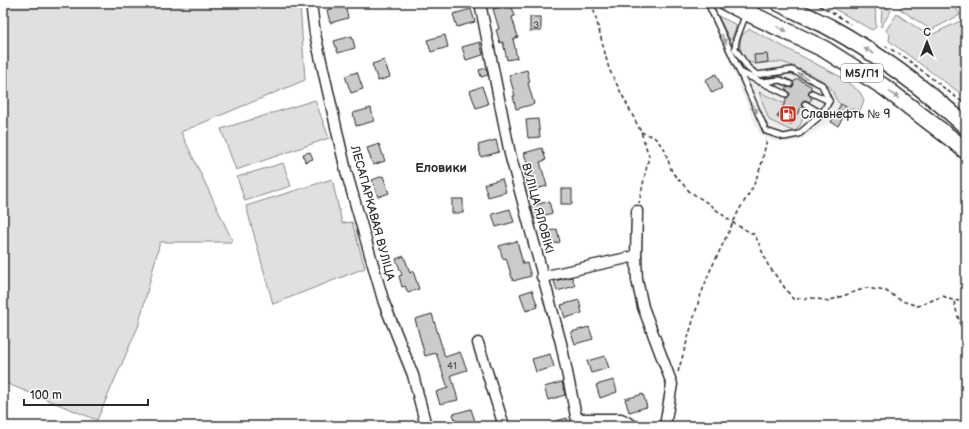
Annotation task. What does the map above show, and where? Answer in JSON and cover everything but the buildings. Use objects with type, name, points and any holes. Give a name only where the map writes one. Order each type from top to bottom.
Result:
[{"type":"main road","name":"М5/П1","points":[[727,3],[749,7],[824,49],[884,87],[947,135],[966,152]]},
{"type":"main road","name":"М5/П1","points":[[779,3],[832,29],[884,61],[939,101],[966,126]]},
{"type":"street","name":"ЛЕСАПАРКАВАЯ ВУЛІЦА","points":[[311,3],[315,34],[348,178],[384,302],[413,375],[426,426]]},
{"type":"street","name":"ВУЛІЦА ЯЛОВІКІ","points":[[480,3],[510,154],[561,343],[577,422]]},
{"type":"street","points":[[637,210],[637,280],[643,307],[672,384],[665,426]]},
{"type":"street","points":[[542,277],[636,256]]},
{"type":"street","points":[[478,342],[504,426]]},
{"type":"street","points":[[577,422],[621,419],[634,426]]},
{"type":"lane","points":[[708,3],[766,131],[784,137],[799,134],[822,114],[829,101]]},
{"type":"lane","points":[[749,7],[736,40],[735,49],[748,68],[757,76],[792,70],[822,86],[829,101]]},
{"type":"lane","points":[[740,72],[786,94]]},
{"type":"lane","points":[[760,82],[780,80],[790,84]]},
{"type":"lane","points":[[812,93],[829,101]]},
{"type":"lane","points":[[805,104],[822,114]]},
{"type":"path","points":[[592,3],[609,69],[641,132],[649,156],[637,210]]},
{"type":"path","points":[[641,132],[654,137],[664,148],[672,172],[689,191],[709,204],[733,223],[755,235],[768,265],[793,299],[813,298],[828,301],[866,288],[886,291],[902,301],[918,306],[943,296],[954,301],[966,300]]},
{"type":"path","points":[[672,384],[678,370],[699,300],[709,273],[739,210],[753,187],[771,132]]},
{"type":"path","points":[[954,301],[963,335],[965,370],[963,409],[966,415]]},
{"type":"path","points":[[963,335],[966,332]]},
{"type":"shaded area","points":[[3,3],[300,3],[305,80],[181,132],[233,242],[160,242],[138,327],[97,420],[3,382]]},
{"type":"shaded area","points":[[824,3],[875,3],[876,27],[872,30]]},
{"type":"shaded area","points":[[904,3],[953,3],[960,15],[931,30],[900,9]]},
{"type":"shaded area","points":[[882,4],[891,11],[881,27]]},
{"type":"shaded area","points":[[897,14],[929,36],[962,20],[966,24],[966,92],[960,93],[889,41],[890,35],[886,30]]},
{"type":"shaded area","points":[[718,16],[737,25],[730,40]]},
{"type":"shaded area","points":[[750,29],[839,76],[860,92],[864,100],[860,111],[840,104],[829,86],[802,70],[780,62],[754,63],[746,60],[741,51],[740,44],[743,34]]},
{"type":"shaded area","points":[[727,37],[730,40],[732,38],[740,42],[742,53],[755,64],[776,61],[784,63],[830,86],[836,102],[841,104],[831,122],[798,141],[775,142],[765,138],[759,133],[720,40]],"holes":[[[798,79],[811,86],[812,99],[800,108],[795,131],[769,120],[779,101],[785,104],[785,88]]]},
{"type":"shaded area","points":[[759,92],[785,104],[777,117],[791,124],[799,110],[801,112],[801,124],[795,131],[769,120]]},
{"type":"shaded area","points":[[315,100],[329,138],[236,170],[221,129]]},
{"type":"shaded area","points":[[283,163],[291,186],[245,201],[237,177]]},
{"type":"shaded area","points":[[332,179],[342,223],[352,222],[365,268],[273,304],[246,206]]},
{"type":"place","name":"Славнефть № 9","points":[[788,114]]},
{"type":"district","name":"Еловики","points":[[441,167]]}]
